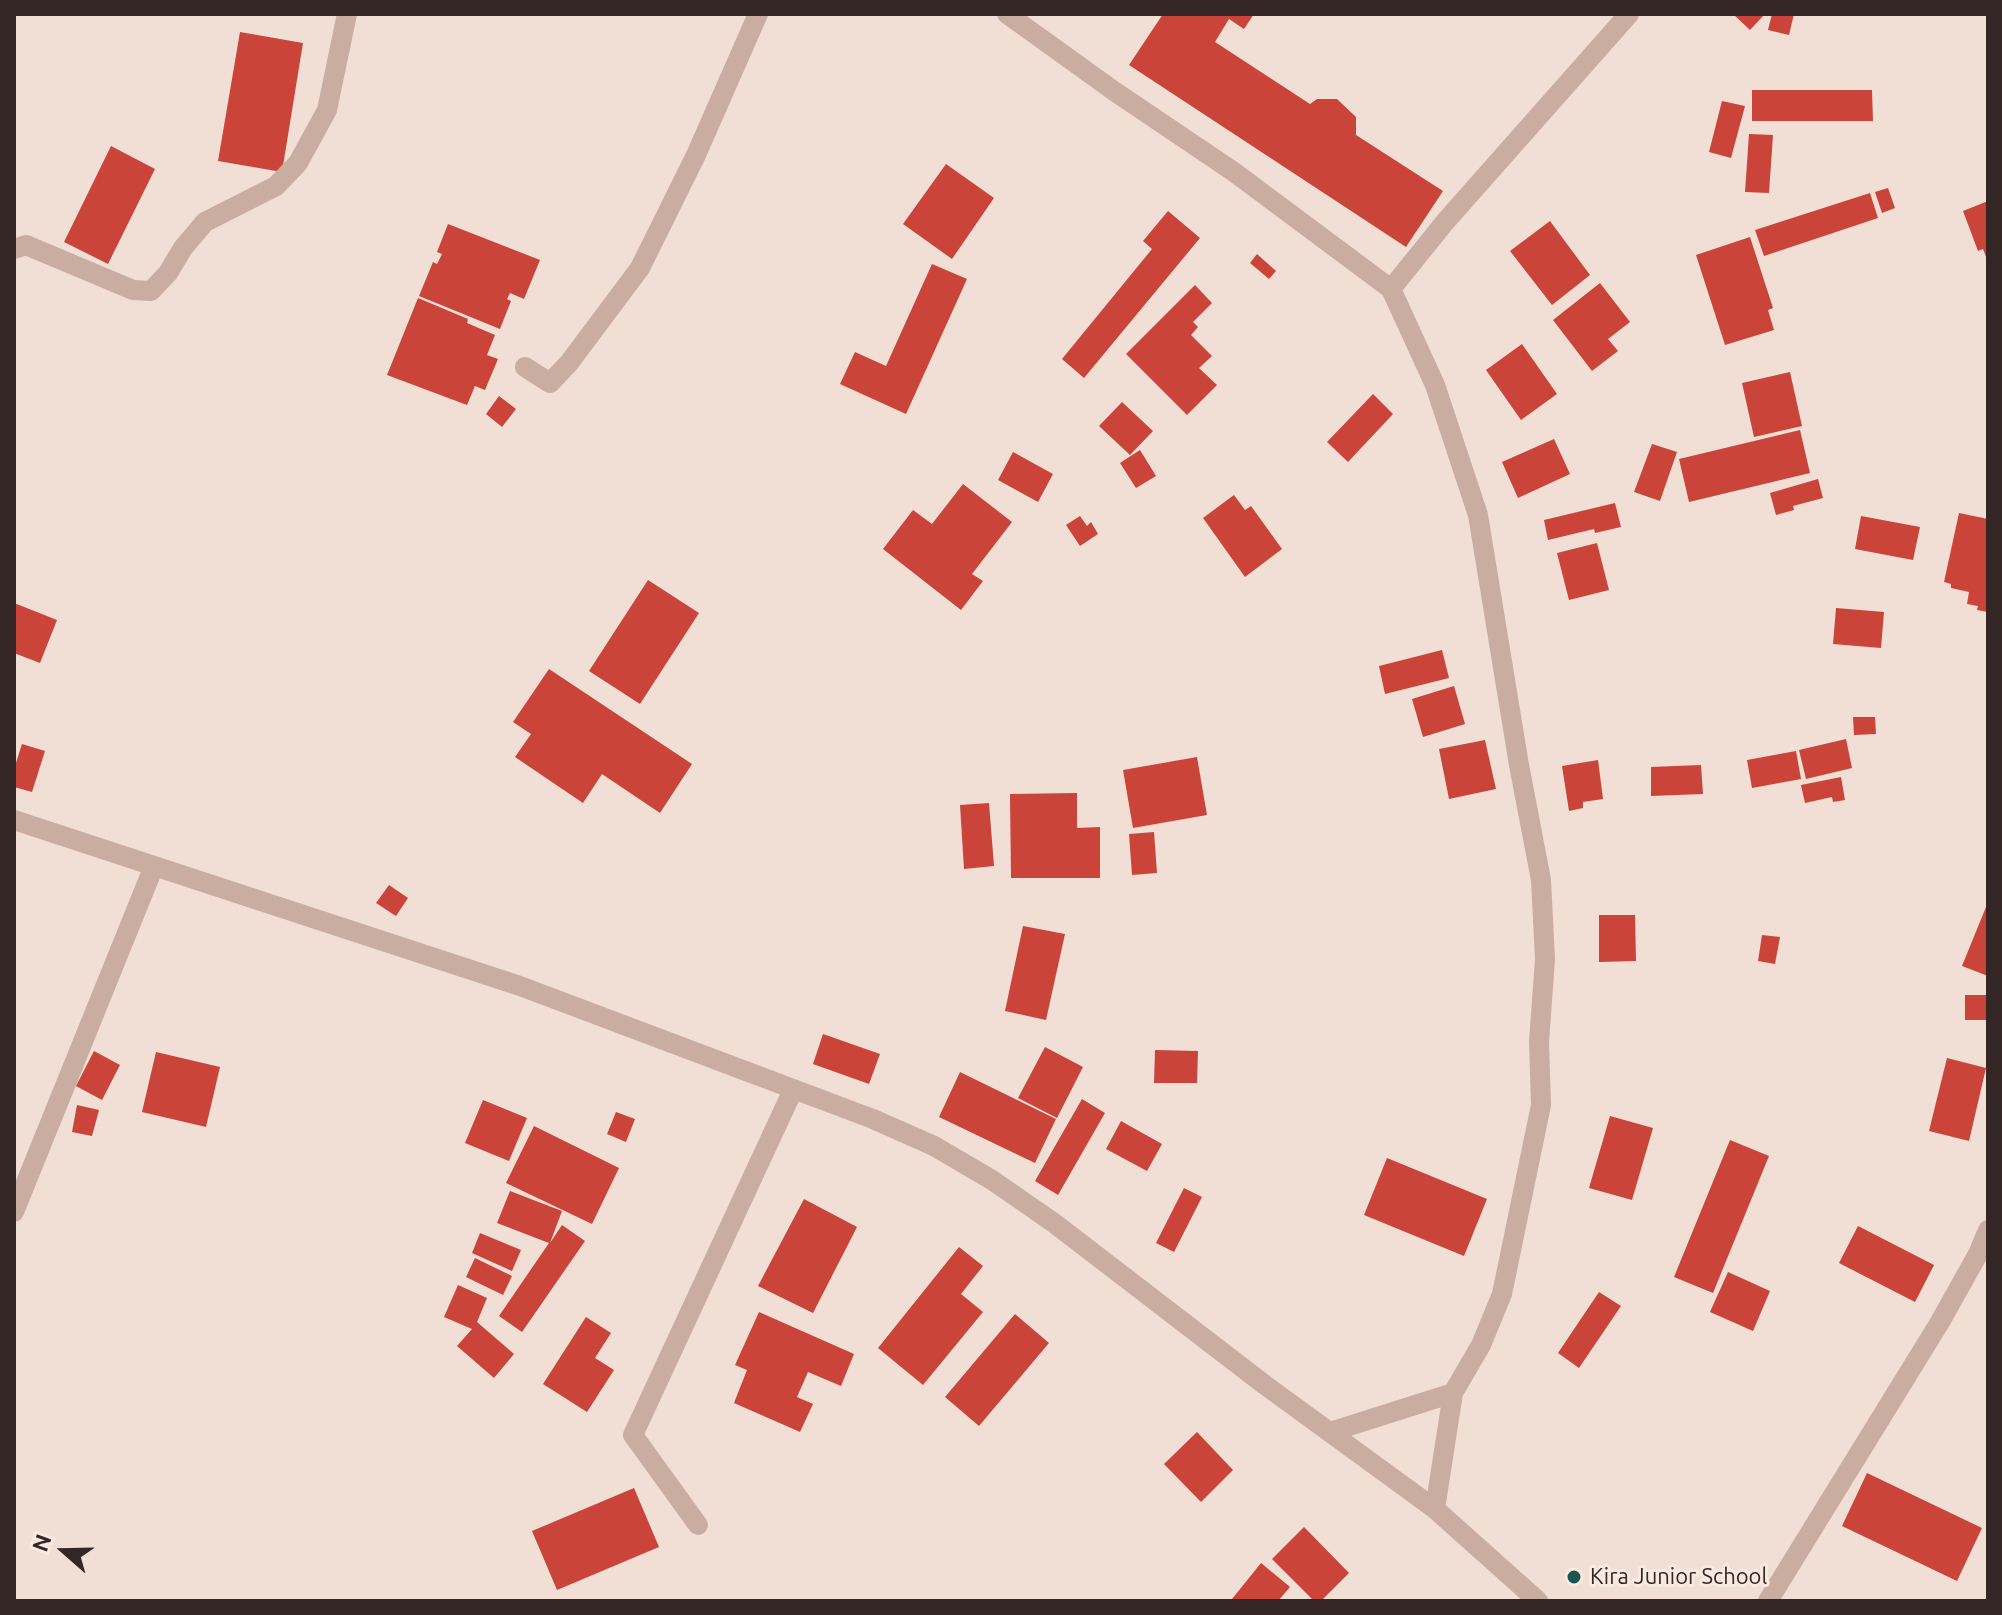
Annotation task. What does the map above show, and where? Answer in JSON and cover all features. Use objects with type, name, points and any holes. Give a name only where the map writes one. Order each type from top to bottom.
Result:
[{"type":"street","points":[[14,249],[26,245],[133,290],[151,291],[205,222],[276,186],[298,163],[327,110],[347,14]]},
{"type":"street","points":[[525,367],[550,383],[569,363],[640,268],[696,155],[758,14]]},
{"type":"street","points":[[1007,14],[1234,172],[1391,289],[1435,385],[1478,515],[1541,880],[1545,959],[1539,1042],[1541,1105],[1502,1294],[1481,1345],[1453,1393],[1435,1509]]},
{"type":"street","points":[[1391,289],[1455,211],[1629,14]]},
{"type":"street","points":[[14,820],[520,986],[873,1119],[922,1141],[992,1180],[1054,1223],[1131,1285],[1435,1509],[1538,1601]]},
{"type":"street","points":[[14,1212],[154,866]]},
{"type":"street","points":[[698,1525],[633,1435],[793,1090]]},
{"type":"street","points":[[1768,1601],[1940,1322],[1988,1230]]},
{"type":"street","points":[[1330,1432],[1453,1393]]},
{"type":"building","points":[[1163,14],[1254,14],[1244,29],[1229,19],[1215,42],[1310,104],[1317,99],[1337,99],[1356,117],[1356,135],[1443,191],[1406,247],[1129,65]]},
{"type":"building","points":[[1733,14],[1765,14],[1750,30]]},
{"type":"building","points":[[1772,14],[1794,14],[1789,35],[1768,30]]},
{"type":"building","points":[[240,32],[303,43],[282,172],[218,161]]},
{"type":"building","points":[[1752,90],[1872,90],[1873,121],[1752,121]]},
{"type":"building","points":[[1722,101],[1745,106],[1731,158],[1709,152]]},
{"type":"building","points":[[1749,134],[1773,135],[1769,193],[1745,192]]},
{"type":"building","points":[[111,146],[155,169],[108,264],[64,242]]},
{"type":"building","points":[[946,164],[994,198],[952,259],[903,224]]},
{"type":"building","points":[[1888,188],[1895,208],[1882,213],[1875,192]]},
{"type":"building","points":[[1870,193],[1878,218],[1764,256],[1755,230]]},
{"type":"building","points":[[1988,201],[1988,262],[1983,249],[1978,251],[1963,211]]},
{"type":"building","points":[[1168,211],[1200,238],[1084,378],[1062,359],[1152,249],[1143,241]]},
{"type":"building","points":[[1550,221],[1590,275],[1552,305],[1510,251]]},
{"type":"building","points":[[448,224],[540,260],[524,299],[510,293],[507,299],[511,301],[500,329],[419,296],[433,262],[437,264],[442,254],[437,252]]},
{"type":"building","points":[[1750,237],[1773,308],[1768,310],[1774,330],[1725,345],[1696,255]]},
{"type":"building","points":[[1257,254],[1276,271],[1269,279],[1250,263]]},
{"type":"building","points":[[932,264],[967,279],[906,414],[840,384],[855,352],[886,366]]},
{"type":"building","points":[[1600,283],[1630,322],[1608,339],[1618,351],[1592,371],[1553,320]]},
{"type":"building","points":[[1195,285],[1212,303],[1193,322],[1198,327],[1191,335],[1212,356],[1199,368],[1217,385],[1187,415],[1126,354]]},
{"type":"building","points":[[418,298],[468,319],[467,323],[495,335],[487,355],[498,359],[485,390],[475,386],[467,405],[387,375]]},
{"type":"building","points":[[1522,344],[1557,394],[1521,420],[1486,370]]},
{"type":"building","points":[[1790,372],[1802,426],[1754,437],[1742,383]]},
{"type":"building","points":[[1373,394],[1393,414],[1348,462],[1327,442]]},
{"type":"building","points":[[499,396],[516,409],[502,427],[486,414]]},
{"type":"building","points":[[1122,402],[1153,431],[1130,455],[1099,426]]},
{"type":"building","points":[[1800,430],[1810,473],[1689,502],[1679,459]]},
{"type":"building","points":[[1554,439],[1570,474],[1518,498],[1502,462]]},
{"type":"building","points":[[1652,444],[1677,452],[1660,501],[1634,492]]},
{"type":"building","points":[[1140,450],[1156,476],[1136,488],[1120,463]]},
{"type":"building","points":[[1013,452],[1053,474],[1038,502],[998,480]]},
{"type":"building","points":[[1818,479],[1823,498],[1793,506],[1794,510],[1776,515],[1770,493]]},
{"type":"building","points":[[963,484],[1012,522],[972,574],[983,581],[961,610],[883,549],[913,510],[932,524]]},
{"type":"building","points":[[1234,495],[1245,510],[1251,506],[1282,549],[1245,577],[1203,518]]},
{"type":"building","points":[[1615,503],[1621,527],[1595,533],[1594,529],[1548,540],[1544,520]]},
{"type":"building","points":[[1959,513],[1988,519],[1988,612],[1967,604],[1969,592],[1951,588],[1951,584],[1944,582]]},
{"type":"building","points":[[1080,516],[1087,526],[1091,522],[1098,534],[1080,546],[1066,525]]},
{"type":"building","points":[[1861,516],[1920,527],[1913,560],[1855,549]]},
{"type":"building","points":[[1597,543],[1609,590],[1569,600],[1557,553]]},
{"type":"building","points":[[648,580],[699,613],[640,704],[589,671]]},
{"type":"building","points":[[14,603],[57,620],[40,663],[14,653]]},
{"type":"building","points":[[1836,608],[1884,612],[1881,648],[1833,644]]},
{"type":"building","points":[[1442,650],[1449,678],[1385,694],[1379,666]]},
{"type":"building","points":[[549,669],[692,764],[660,813],[602,774],[583,803],[515,757],[531,734],[513,722]]},
{"type":"building","points":[[1454,686],[1465,724],[1423,737],[1412,699]]},
{"type":"building","points":[[1853,717],[1875,717],[1876,734],[1854,735]]},
{"type":"building","points":[[1846,739],[1852,768],[1806,779],[1799,750]]},
{"type":"building","points":[[1485,740],[1496,789],[1449,799],[1439,749]]},
{"type":"building","points":[[22,744],[45,751],[32,792],[14,787],[14,769]]},
{"type":"building","points":[[1796,751],[1801,779],[1752,788],[1747,760]]},
{"type":"building","points":[[1197,757],[1207,815],[1133,828],[1123,770]]},
{"type":"building","points":[[1598,760],[1603,799],[1583,802],[1583,808],[1569,811],[1562,766]]},
{"type":"building","points":[[1701,765],[1703,794],[1651,796],[1651,767]]},
{"type":"building","points":[[1841,777],[1845,800],[1833,802],[1832,797],[1805,803],[1801,785]]},
{"type":"building","points":[[1077,793],[1077,828],[1100,827],[1100,878],[1011,878],[1010,794]]},
{"type":"building","points":[[989,803],[994,866],[964,869],[960,805]]},
{"type":"building","points":[[1154,832],[1157,873],[1132,875],[1129,834]]},
{"type":"building","points":[[389,885],[408,898],[396,916],[376,903]]},
{"type":"building","points":[[1988,902],[1988,976],[1962,966]]},
{"type":"building","points":[[1599,915],[1635,915],[1636,961],[1599,962]]},
{"type":"building","points":[[1023,926],[1065,934],[1046,1020],[1005,1011]]},
{"type":"building","points":[[1762,935],[1780,937],[1775,964],[1758,961]]},
{"type":"building","points":[[1965,995],[1988,995],[1988,1020],[1965,1020]]},
{"type":"building","points":[[823,1034],[880,1054],[869,1084],[813,1064]]},
{"type":"building","points":[[1045,1047],[1083,1067],[1057,1118],[1018,1098]]},
{"type":"building","points":[[1155,1050],[1198,1051],[1197,1083],[1154,1083]]},
{"type":"building","points":[[94,1051],[120,1065],[102,1100],[76,1086]]},
{"type":"building","points":[[156,1052],[220,1067],[206,1127],[142,1112]]},
{"type":"building","points":[[1947,1058],[1986,1068],[1969,1141],[1929,1131]]},
{"type":"building","points":[[960,1072],[1056,1119],[1035,1163],[939,1117]]},
{"type":"building","points":[[1082,1099],[1105,1113],[1058,1195],[1035,1181]]},
{"type":"building","points":[[483,1100],[527,1118],[509,1161],[465,1143]]},
{"type":"building","points":[[77,1105],[99,1110],[92,1136],[72,1132]]},
{"type":"building","points":[[616,1112],[635,1119],[626,1142],[607,1134]]},
{"type":"building","points":[[1610,1116],[1653,1128],[1632,1200],[1589,1188]]},
{"type":"building","points":[[1121,1121],[1162,1144],[1147,1171],[1106,1149]]},
{"type":"building","points":[[534,1126],[619,1168],[592,1224],[506,1183]]},
{"type":"building","points":[[1730,1140],[1769,1156],[1713,1293],[1674,1277]]},
{"type":"building","points":[[1387,1158],[1487,1199],[1464,1256],[1364,1215]]},
{"type":"building","points":[[1184,1188],[1202,1197],[1174,1252],[1156,1243]]},
{"type":"building","points":[[510,1191],[562,1211],[550,1243],[562,1225],[585,1241],[522,1332],[499,1316],[549,1243],[497,1223]]},
{"type":"building","points":[[804,1199],[857,1227],[813,1313],[758,1286]]},
{"type":"building","points":[[1858,1226],[1934,1265],[1915,1302],[1839,1263]]},
{"type":"building","points":[[480,1233],[521,1250],[512,1271],[472,1253]]},
{"type":"building","points":[[959,1247],[983,1266],[961,1294],[983,1312],[923,1385],[878,1348]]},
{"type":"building","points":[[475,1258],[512,1276],[503,1295],[466,1277]]},
{"type":"building","points":[[1728,1272],[1770,1291],[1753,1331],[1710,1312]]},
{"type":"building","points":[[458,1285],[487,1298],[477,1322],[514,1354],[494,1378],[457,1346],[472,1329],[444,1317]]},
{"type":"building","points":[[1599,1292],[1621,1306],[1579,1368],[1558,1353]]},
{"type":"building","points":[[759,1312],[854,1354],[841,1386],[808,1372],[797,1397],[813,1404],[800,1432],[734,1403],[747,1370],[735,1365]]},
{"type":"building","points":[[1015,1314],[1049,1343],[979,1426],[945,1397]]},
{"type":"building","points":[[586,1317],[611,1333],[595,1358],[614,1370],[587,1412],[543,1384]]},
{"type":"building","points":[[1197,1432],[1233,1470],[1201,1502],[1164,1464]]},
{"type":"building","points":[[1867,1473],[1982,1528],[1957,1581],[1842,1526]]},
{"type":"building","points":[[634,1488],[659,1547],[557,1590],[532,1531]]},
{"type":"building","points":[[1304,1527],[1349,1573],[1321,1601],[1314,1601],[1272,1559]]},
{"type":"building","points":[[1261,1563],[1290,1587],[1278,1601],[1234,1601],[1232,1599]]},
{"type":"place","name":"Kira Junior School","points":[[1574,1577]]}]
